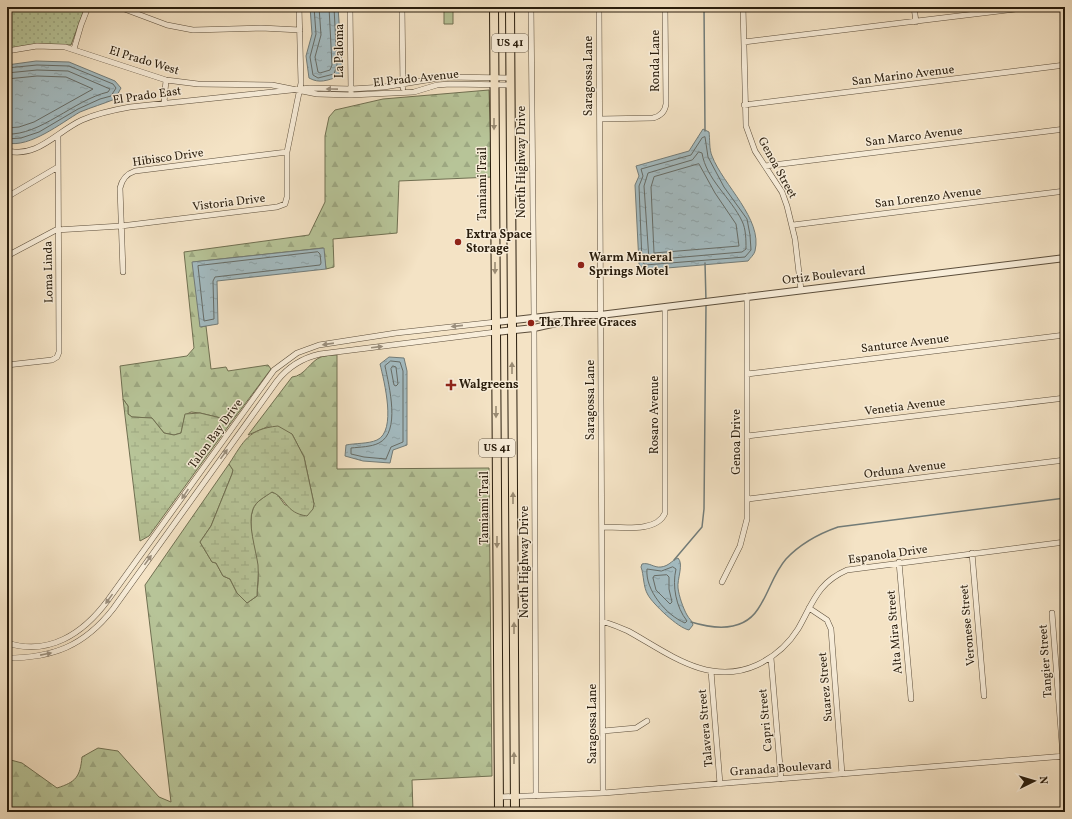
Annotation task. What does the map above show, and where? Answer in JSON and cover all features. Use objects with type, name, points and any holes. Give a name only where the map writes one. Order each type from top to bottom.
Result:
[{"type":"main road","name":"US 41","points":[[494,7],[494,81]]},
{"type":"main road","name":"US 41","points":[[510,7],[514,812]]},
{"type":"main road","name":"Tamiami Trail","points":[[494,81],[499,812]]},
{"type":"street","points":[[74,49],[88,7]]},
{"type":"street","points":[[119,7],[167,25],[193,30],[261,28],[300,30]]},
{"type":"street","name":"Vistoria Drive","points":[[7,256],[48,234],[59,230],[121,226],[282,206],[286,203],[288,197],[287,152],[300,90],[299,7]]},
{"type":"street","name":"La Paloma","points":[[350,7],[351,95]]},
{"type":"street","points":[[402,7],[402,92]]},
{"type":"street","name":"North Highway Drive","points":[[531,7],[534,317]]},
{"type":"street","name":"Saragossa Lane","points":[[599,7],[603,793]]},
{"type":"street","name":"Ronda Lane","points":[[600,119],[653,118],[662,113],[666,104],[665,7]]},
{"type":"street","name":"Genoa Street","points":[[743,7],[744,105],[746,126],[749,138],[755,151],[782,192],[792,225],[801,290]]},
{"type":"street","points":[[914,7],[916,22]]},
{"type":"street","points":[[744,42],[1032,7]]},
{"type":"street","name":"El Prado West","points":[[7,51],[40,46],[74,49],[166,80],[198,84],[272,84],[300,90]]},
{"type":"street","name":"San Marino Avenue","points":[[744,105],[1065,65]]},
{"type":"street","points":[[440,78],[441,84]]},
{"type":"street","name":"El Prado East","points":[[7,151],[20,152],[37,149],[81,121],[101,113],[130,107],[310,88],[350,89],[402,85],[440,78],[494,81]]},
{"type":"street","points":[[164,103],[166,80]]},
{"type":"street","points":[[494,81],[511,82]]},
{"type":"street","name":"El Prado Avenue","points":[[300,90],[317,94],[351,95],[419,91],[441,84],[494,81]]},
{"type":"street","name":"San Marco Avenue","points":[[765,166],[1065,129]]},
{"type":"street","name":"Loma Linda","points":[[7,365],[51,360],[56,358],[59,354],[58,135]]},
{"type":"street","name":"Hibisco Drive","points":[[123,272],[121,184],[123,179],[129,173],[287,152]]},
{"type":"street","points":[[7,197],[58,167]]},
{"type":"street","name":"San Lorenzo Avenue","points":[[792,225],[1065,191]]},
{"type":"street","name":"Ortiz Boulevard","points":[[496,322],[559,315],[600,315],[1065,258]]},
{"type":"street","name":"Genoa Drive","points":[[722,582],[744,532],[748,499],[747,296]]},
{"type":"street","name":"Rosaro Avenue","points":[[602,526],[649,526],[660,522],[664,517],[666,508],[665,307]]},
{"type":"street","points":[[7,313],[7,365]]},
{"type":"street","name":"Ortiz Boulevard","points":[[496,332],[534,328],[587,316]]},
{"type":"street","name":"Talon Bay Drive","points":[[7,643],[15,646],[33,647],[54,643],[74,634],[92,620],[274,370],[288,358],[302,350],[319,345],[396,333],[496,322]]},
{"type":"street","name":"North Highway Drive","points":[[534,328],[536,796]]},
{"type":"street","name":"Talon Bay Drive","points":[[7,658],[41,655],[58,651],[80,641],[97,628],[277,381],[292,366],[308,357],[320,354],[496,332]]},
{"type":"street","name":"Santurce Avenue","points":[[747,374],[1065,334]]},
{"type":"street","name":"Venetia Avenue","points":[[747,436],[1065,398]]},
{"type":"street","name":"Orduna Avenue","points":[[748,499],[1065,460]]},
{"type":"street","name":"Espanola Drive","points":[[602,621],[626,630],[687,664],[711,671],[741,670],[771,658],[788,642],[819,589],[839,573],[854,568],[1065,542]]},
{"type":"street","name":"Veronese Street","points":[[972,553],[984,696]]},
{"type":"street","name":"Alta Mira Street","points":[[899,562],[911,700]]},
{"type":"street","name":"Suarez Street","points":[[809,608],[827,620],[831,629],[842,774]]},
{"type":"street","name":"Tangier Street","points":[[1052,612],[1064,756]]},
{"type":"street","points":[[13,658],[15,646]]},
{"type":"street","name":"Capri Street","points":[[771,658],[781,779]]},
{"type":"street","name":"Talavera Street","points":[[711,671],[720,784]]},
{"type":"street","points":[[603,731],[636,728],[647,721]]},
{"type":"street","name":"Granada Boulevard","points":[[499,797],[603,793],[1064,756]]},
{"type":"green space","points":[[7,7],[85,7],[71,45],[37,44],[7,49]]},
{"type":"green space","points":[[444,7],[453,7],[453,24],[444,24]]},
{"type":"green space","points":[[489,90],[492,177],[399,181],[397,233],[333,239],[334,267],[326,269],[323,248],[193,262],[201,327],[206,326],[211,369],[226,367],[228,371],[268,365],[271,369],[230,424],[225,419],[191,412],[185,415],[181,433],[174,435],[164,433],[152,418],[132,417],[128,414],[128,406],[123,399],[120,366],[187,356],[194,348],[184,252],[309,235],[325,202],[325,136],[329,117],[335,110],[383,99]]},
{"type":"green space","points":[[327,355],[337,355],[337,469],[489,468],[492,776],[412,780],[413,812],[7,812],[7,759],[22,763],[57,788],[73,781],[80,769],[82,757],[98,748],[118,751],[159,797],[171,802],[145,585],[229,464],[233,470],[232,474],[211,526],[200,542],[212,562],[216,563],[223,576],[230,579],[237,593],[247,603],[257,596],[258,577],[252,541],[251,523],[251,515],[254,506],[258,501],[271,492],[277,494],[285,505],[314,504],[304,457],[292,434],[267,427],[248,435],[292,377],[300,374],[321,357]]},
{"type":"green space","points":[[123,399],[128,406],[128,414],[132,417],[152,418],[164,433],[174,435],[181,433],[185,414],[200,413],[225,419],[230,424],[149,536],[140,541]]},
{"type":"green space","points":[[278,426],[292,434],[304,457],[314,504],[313,509],[307,516],[300,514],[290,509],[281,498],[272,492],[261,499],[254,506],[251,515],[251,522],[252,537],[258,565],[257,596],[247,603],[237,593],[230,579],[223,576],[216,563],[212,562],[200,542],[211,526],[232,474],[233,470],[229,464],[243,443],[253,433]]},
{"type":"water","points":[[310,7],[338,7],[342,66],[338,77],[320,81],[309,78],[306,56],[312,34]]},
{"type":"water","points":[[36,61],[69,62],[115,81],[121,88],[115,99],[80,112],[45,134],[25,142],[16,144],[7,143],[7,65]]},
{"type":"water","points":[[703,129],[709,132],[711,153],[717,167],[748,215],[756,239],[755,251],[748,261],[644,270],[639,264],[635,185],[639,176],[636,166],[689,151]]},
{"type":"water","points":[[324,248],[326,269],[217,281],[218,324],[200,327],[192,262]]},
{"type":"water","points":[[389,357],[404,358],[407,371],[407,445],[393,450],[390,463],[363,461],[345,456],[346,445],[366,443],[377,440],[383,435],[388,416],[388,405],[380,364]]},
{"type":"water","points":[[678,558],[680,561],[678,584],[679,595],[684,609],[693,625],[689,630],[679,625],[660,610],[651,599],[645,588],[641,567],[642,564],[649,564],[658,567],[664,566]]},
{"type":"waterway","points":[[704,7],[705,131]]},
{"type":"waterway","points":[[705,263],[706,301]]},
{"type":"waterway","points":[[674,560],[702,527],[704,509],[706,305]]},
{"type":"waterway","points":[[691,622],[718,627],[728,627],[744,622],[758,609],[786,559],[810,540],[838,527],[1065,498]]},
{"type":"place","name":"Extra Space Storage","points":[[458,242]]},
{"type":"place","name":"Warm Mineral Springs Motel","points":[[581,265]]},
{"type":"place","name":"The Three Graces","points":[[531,323]]},
{"type":"place","name":"Walgreens","points":[[451,385]]}]
